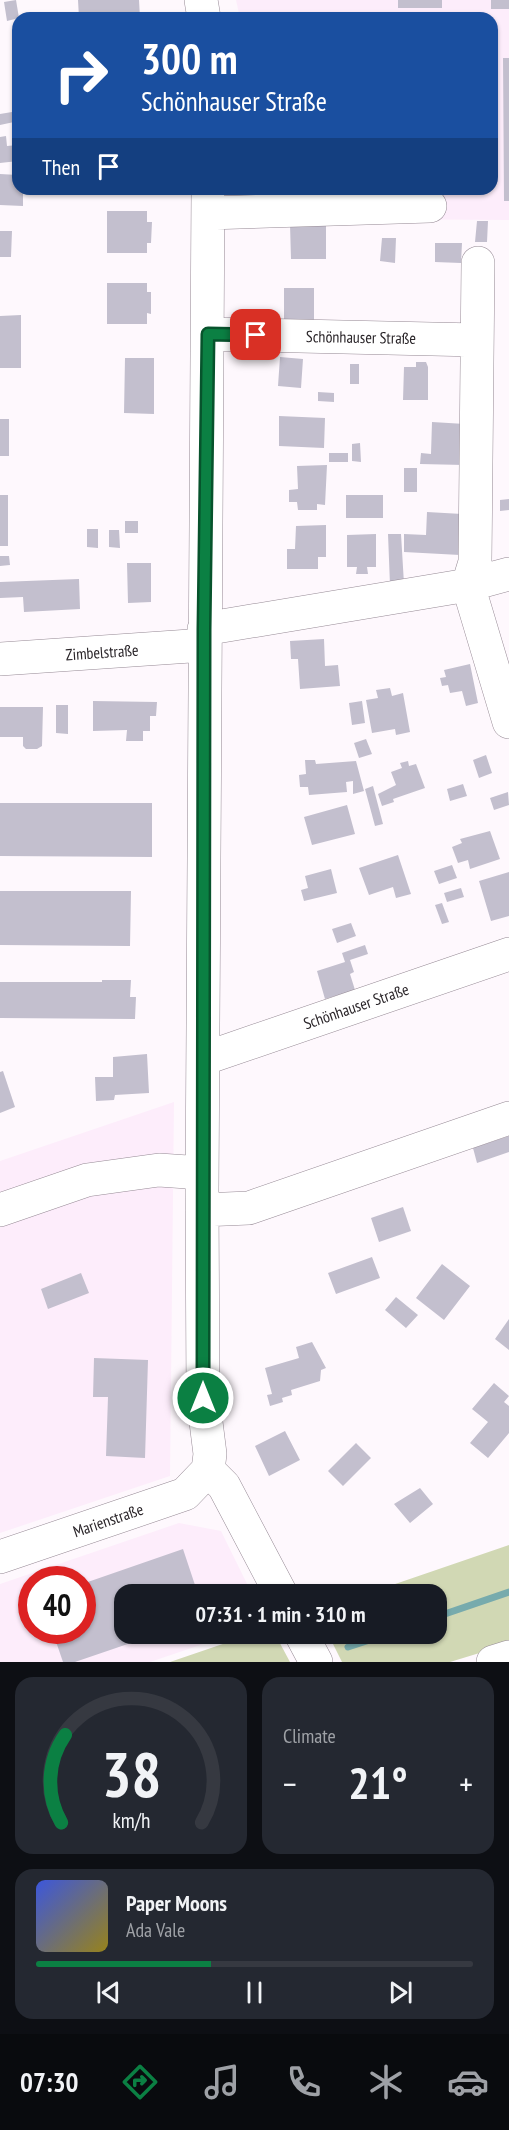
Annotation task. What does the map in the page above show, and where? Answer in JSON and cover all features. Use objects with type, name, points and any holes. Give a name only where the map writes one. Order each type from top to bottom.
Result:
[{"type":"street","points":[[276,1584],[225,1486],[208,1470],[209,1434],[203,1398],[204,637],[208,201],[430,206]]},
{"type":"street","points":[[478,262],[475,562],[468,585],[509,722]]},
{"type":"street","name":"Schönhauser Straße","points":[[208,334],[477,340]]},
{"type":"street","points":[[204,637],[468,585],[509,574]]},
{"type":"street","name":"Zimbelstraße","points":[[0,659],[204,637]]},
{"type":"street","name":"Schönhauser Straße","points":[[204,1059],[509,954]]},
{"type":"street","points":[[202,1210],[249,1208],[509,1118]]},
{"type":"street","points":[[0,1210],[87,1180],[159,1170],[202,1173]]},
{"type":"street","name":"Marienstraße","points":[[0,1557],[185,1494],[208,1470]]},
{"type":"street","points":[[306,1644],[316,1662]]},
{"type":"street","points":[[493,1662],[509,1657]]},
{"type":"shaded area","points":[[236,0],[509,0],[509,220],[237,218],[238,195],[498,195],[498,12],[239,12]]},
{"type":"shaded area","points":[[174,1102],[170,1476],[0,1533],[0,1161]]},
{"type":"shaded area","points":[[179,1523],[221,1531],[247,1584],[114,1584],[114,1644],[203,1644],[150,1662],[0,1662],[0,1584],[18,1578],[18,1644],[96,1644],[96,1566],[53,1566]]},
{"type":"green space","points":[[509,1545],[509,1644],[450,1662],[342,1662],[333,1644],[447,1644],[447,1584],[395,1584]]},
{"type":"green space","points":[[223,1644],[280,1644],[290,1662],[170,1662]]},
{"type":"building","points":[[16,0],[18,12],[12,12],[12,20],[7,21],[4,2]]},
{"type":"building","points":[[78,0],[139,0],[140,12],[79,12]]},
{"type":"building","points":[[398,0],[442,0],[442,8],[398,8]]},
{"type":"building","points":[[491,0],[509,0],[509,9],[491,9]]},
{"type":"building","points":[[503,58],[509,58],[509,201],[504,201]]},
{"type":"building","points":[[12,112],[12,122],[0,125],[0,114]]},
{"type":"building","points":[[6,136],[7,146],[12,146],[12,162],[0,163],[0,137]]},
{"type":"building","points":[[0,174],[12,175],[12,195],[23,195],[23,206],[0,205]]},
{"type":"building","points":[[107,211],[147,211],[147,222],[152,222],[151,243],[147,243],[147,253],[107,253]]},
{"type":"building","points":[[477,221],[488,221],[487,242],[475,242]]},
{"type":"building","points":[[326,223],[326,259],[291,259],[290,224]]},
{"type":"building","points":[[0,231],[12,231],[11,257],[0,257]]},
{"type":"building","points":[[382,238],[396,238],[395,263],[380,261]]},
{"type":"building","points":[[435,243],[462,243],[461,263],[435,262]]},
{"type":"building","points":[[107,283],[147,283],[147,292],[151,292],[151,314],[147,313],[147,324],[107,324]]},
{"type":"building","points":[[284,288],[314,288],[314,322],[284,322]]},
{"type":"building","points":[[21,315],[21,368],[0,368],[0,316]]},
{"type":"building","points":[[280,357],[303,359],[301,388],[278,386]]},
{"type":"building","points":[[125,358],[154,358],[154,414],[124,413]]},
{"type":"building","points":[[416,362],[426,362],[428,367],[428,400],[403,400],[404,367],[416,367]]},
{"type":"building","points":[[350,364],[359,364],[359,384],[350,384]]},
{"type":"building","points":[[318,392],[334,393],[334,402],[318,401]]},
{"type":"building","points":[[279,416],[325,418],[324,448],[279,446]]},
{"type":"building","points":[[0,419],[9,419],[9,456],[0,456]]},
{"type":"building","points":[[432,422],[465,424],[464,465],[420,464],[421,453],[431,454]]},
{"type":"building","points":[[360,443],[361,462],[352,461],[352,444]]},
{"type":"building","points":[[329,453],[348,453],[348,462],[329,462]]},
{"type":"building","points":[[327,465],[325,505],[317,504],[317,510],[298,510],[297,502],[289,502],[289,490],[298,489],[297,466]]},
{"type":"building","points":[[404,468],[417,468],[417,492],[404,492]]},
{"type":"building","points":[[0,495],[8,495],[8,546],[0,546]]},
{"type":"building","points":[[346,495],[383,495],[383,518],[346,518]]},
{"type":"building","points":[[509,499],[509,510],[500,511],[500,500]]},
{"type":"building","points":[[427,512],[462,514],[460,555],[404,552],[404,534],[426,535]]},
{"type":"building","points":[[125,521],[138,521],[138,533],[125,533]]},
{"type":"building","points":[[326,525],[326,557],[318,557],[318,569],[287,569],[287,549],[295,549],[296,526]]},
{"type":"building","points":[[87,529],[98,529],[98,548],[87,547]]},
{"type":"building","points":[[109,530],[119,530],[120,548],[109,547]]},
{"type":"building","points":[[376,534],[376,567],[367,567],[368,574],[356,574],[357,567],[347,567],[347,535]]},
{"type":"building","points":[[388,534],[401,534],[404,584],[390,585]]},
{"type":"building","points":[[0,556],[9,556],[10,565],[0,566]]},
{"type":"building","points":[[127,563],[151,563],[151,602],[128,603]]},
{"type":"building","points":[[79,579],[80,609],[24,612],[23,597],[0,598],[0,582]]},
{"type":"building","points":[[324,639],[325,666],[338,665],[340,686],[300,689],[298,659],[291,659],[290,641]]},
{"type":"building","points":[[470,664],[478,703],[466,706],[462,691],[450,693],[448,685],[442,686],[440,678],[446,677],[444,670]]},
{"type":"building","points":[[390,688],[392,696],[403,693],[410,732],[396,735],[395,729],[372,733],[366,700],[378,698],[376,690]]},
{"type":"building","points":[[93,701],[157,702],[156,716],[150,716],[150,731],[143,731],[143,741],[126,741],[127,730],[93,731]]},
{"type":"building","points":[[362,701],[365,723],[352,725],[349,703]]},
{"type":"building","points":[[56,705],[68,705],[68,734],[56,733]]},
{"type":"building","points":[[0,707],[43,707],[42,746],[37,749],[26,749],[23,746],[23,737],[0,737]]},
{"type":"building","points":[[366,739],[372,754],[359,758],[354,743]]},
{"type":"building","points":[[486,755],[492,773],[479,778],[473,760]]},
{"type":"building","points":[[305,760],[315,760],[316,764],[356,761],[364,791],[353,794],[353,781],[346,782],[347,792],[309,795],[308,787],[300,787],[299,775],[306,774]]},
{"type":"building","points":[[408,761],[409,766],[416,764],[425,788],[393,799],[394,802],[382,806],[378,794],[396,785],[391,772],[402,768],[400,763]]},
{"type":"building","points":[[463,784],[467,796],[450,801],[447,789]]},
{"type":"building","points":[[373,786],[383,824],[375,826],[365,789]]},
{"type":"building","points":[[508,792],[509,805],[494,810],[490,798]]},
{"type":"building","points":[[0,803],[152,803],[152,857],[0,856]]},
{"type":"building","points":[[347,805],[355,834],[312,845],[304,817]]},
{"type":"building","points":[[490,831],[500,859],[470,869],[468,860],[458,863],[452,847],[462,843],[460,839]]},
{"type":"building","points":[[398,855],[411,894],[396,898],[393,887],[369,895],[359,868]]},
{"type":"building","points":[[452,865],[457,878],[439,884],[434,871]]},
{"type":"building","points":[[331,869],[337,893],[304,901],[301,890],[308,888],[305,876]]},
{"type":"building","points":[[509,872],[509,916],[491,921],[479,881]]},
{"type":"building","points":[[461,888],[464,897],[447,902],[444,893]]},
{"type":"building","points":[[0,891],[131,891],[130,946],[0,945]]},
{"type":"building","points":[[442,903],[449,922],[442,924],[435,905]]},
{"type":"building","points":[[351,923],[356,936],[337,943],[332,929]]},
{"type":"building","points":[[365,945],[368,954],[350,960],[354,972],[350,974],[355,990],[325,999],[317,971],[345,962],[342,953]]},
{"type":"building","points":[[102,980],[131,980],[130,997],[136,997],[135,1019],[0,1018],[0,982],[102,982]]},
{"type":"building","points":[[147,1054],[149,1093],[115,1095],[114,1100],[96,1101],[95,1077],[113,1077],[113,1057]]},
{"type":"building","points":[[3,1071],[15,1107],[0,1113],[0,1072]]},
{"type":"building","points":[[509,1136],[509,1152],[477,1163],[473,1148]]},
{"type":"building","points":[[403,1207],[411,1231],[379,1242],[371,1218]]},
{"type":"building","points":[[372,1257],[380,1278],[336,1294],[328,1273]]},
{"type":"building","points":[[442,1264],[470,1286],[444,1320],[416,1298]]},
{"type":"building","points":[[81,1273],[89,1293],[48,1309],[41,1289]]},
{"type":"building","points":[[396,1297],[418,1315],[406,1328],[385,1310]]},
{"type":"building","points":[[509,1319],[509,1350],[495,1339]]},
{"type":"building","points":[[312,1342],[326,1368],[321,1370],[320,1381],[291,1390],[292,1395],[282,1398],[283,1402],[270,1406],[267,1395],[272,1394],[265,1368],[299,1358],[296,1347]]},
{"type":"building","points":[[94,1358],[148,1360],[145,1458],[106,1456],[108,1397],[93,1397]]},
{"type":"building","points":[[494,1383],[509,1396],[504,1402],[509,1406],[509,1433],[488,1458],[470,1443],[488,1422],[472,1409]]},
{"type":"building","points":[[285,1431],[300,1460],[269,1476],[255,1446]]},
{"type":"building","points":[[356,1443],[371,1458],[343,1486],[328,1471]]},
{"type":"building","points":[[420,1488],[433,1504],[410,1523],[394,1504]]},
{"type":"building","points":[[183,1549],[195,1584],[114,1584],[114,1644],[128,1644],[75,1662],[63,1662],[57,1644],[96,1644],[96,1579]]},
{"type":"waterway","points":[[447,1613],[509,1592]]},
{"type":"waterway","points":[[348,1647],[357,1644]]},
{"type":"route","points":[[203,1398],[204,629],[208,334],[256,335]]}]
